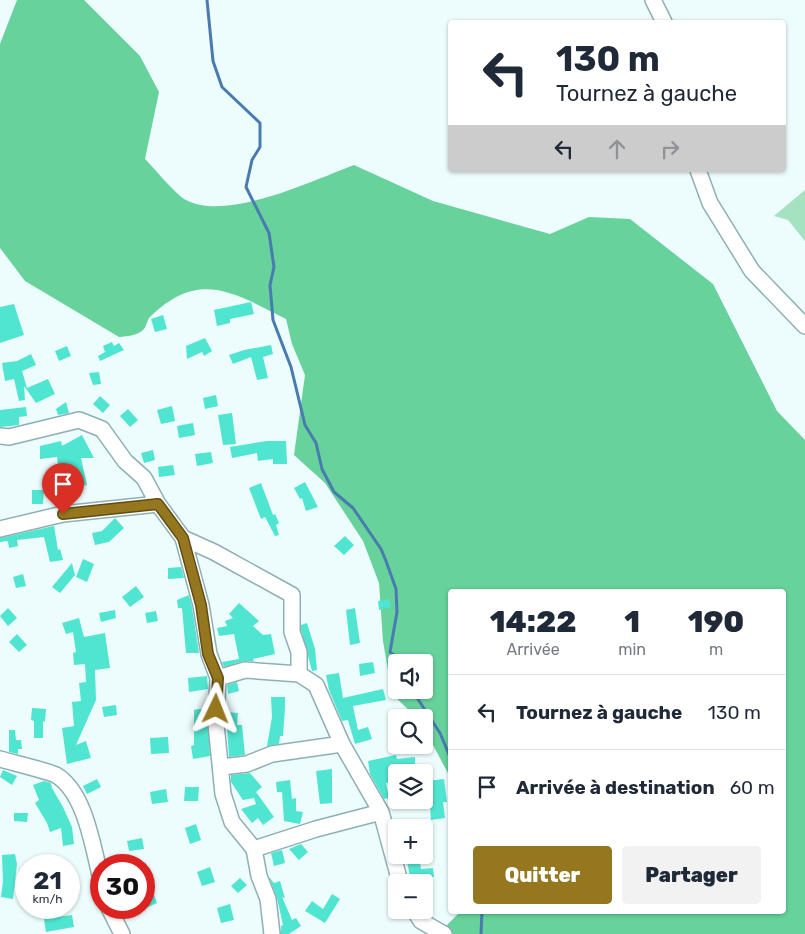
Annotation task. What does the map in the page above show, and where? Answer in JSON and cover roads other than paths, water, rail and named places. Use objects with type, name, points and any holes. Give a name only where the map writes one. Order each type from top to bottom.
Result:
[{"type":"street","points":[[653,0],[663,20]]},
{"type":"street","points":[[699,172],[710,203],[752,272],[805,326]]},
{"type":"street","points":[[0,436],[10,437],[79,420],[102,429],[125,461],[144,478],[158,504],[183,538],[201,605],[208,654],[218,678],[216,724],[224,794],[232,822],[254,848],[259,876],[268,899],[272,934]]},
{"type":"street","points":[[0,529],[63,514],[158,504]]},
{"type":"street","points":[[183,538],[214,552],[292,595],[292,632],[299,652],[299,674]]},
{"type":"street","points":[[218,678],[244,670],[299,674],[316,685],[342,744],[381,812],[398,874]]},
{"type":"street","points":[[222,767],[248,764],[272,754],[342,744]]},
{"type":"street","points":[[0,759],[54,774],[62,781],[86,818],[95,854]]},
{"type":"street","points":[[254,848],[316,828],[381,812]]},
{"type":"street","points":[[114,919],[122,934]]},
{"type":"street","points":[[420,919],[440,934]]},
{"type":"waterway","points":[[207,0],[213,61],[222,87],[260,123],[260,147],[252,160],[246,187],[269,233],[274,267],[270,285],[273,320],[291,367],[305,425],[316,443],[322,469],[334,492],[353,508],[381,549],[386,561],[396,589],[397,612],[390,652],[393,654]]},
{"type":"waterway","points":[[418,699],[440,733],[448,752]]},
{"type":"waterway","points":[[481,934],[482,914]]}]
